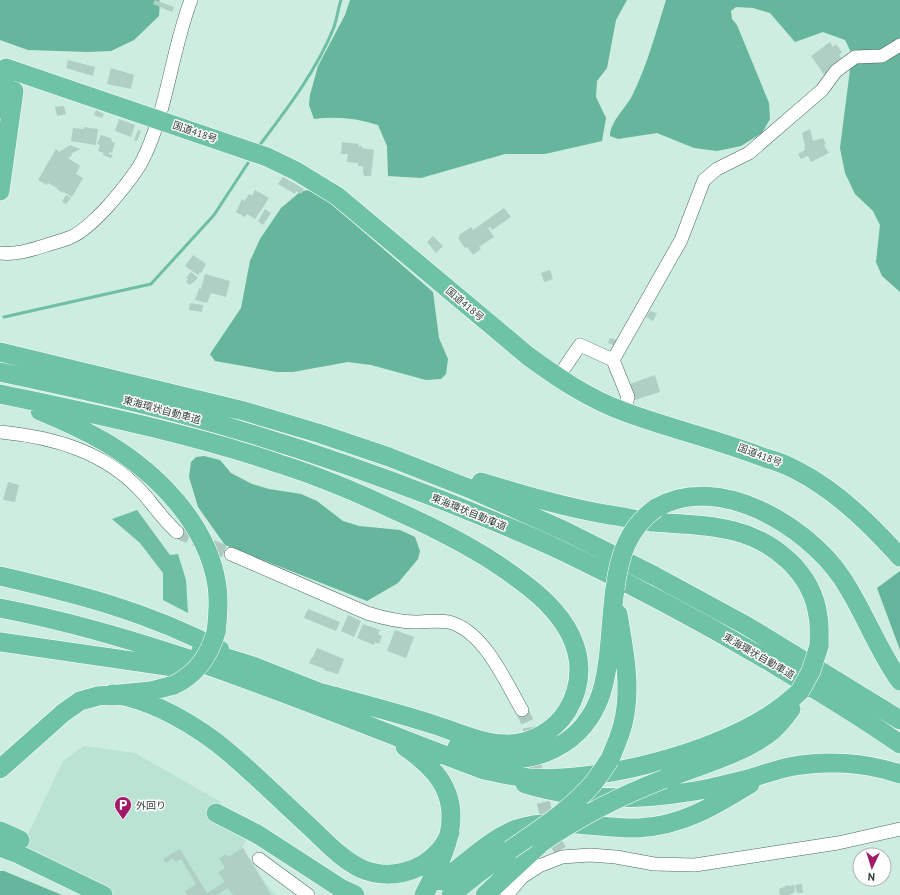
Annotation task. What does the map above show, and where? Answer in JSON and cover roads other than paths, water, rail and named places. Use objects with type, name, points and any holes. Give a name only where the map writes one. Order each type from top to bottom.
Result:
[{"type":"highway","name":"国道418号","points":[[8,69],[267,157],[296,171],[330,192],[383,234],[528,356],[558,378],[592,397],[624,412],[737,446],[795,469],[821,484],[842,499],[877,531],[900,557]]},
{"type":"highway","points":[[0,108],[8,69]]},
{"type":"highway","points":[[0,191],[8,69]]},
{"type":"highway","name":"東海環状自動車道","points":[[0,352],[237,409],[321,434],[389,457],[473,490],[563,530],[655,576],[747,626],[900,720]]},
{"type":"highway","name":"東海環状自動車道","points":[[0,372],[89,391],[167,410],[263,438],[393,482],[479,515],[560,550],[649,594],[824,694],[898,743]]},
{"type":"highway","points":[[0,394],[53,416],[106,442],[139,465],[156,480],[181,508],[199,535],[210,560],[218,592],[216,632],[210,650],[191,676],[174,685],[151,690],[88,698],[72,706],[0,769]]},
{"type":"highway","points":[[0,394],[134,423],[234,450],[281,464],[329,481],[403,514],[486,557],[527,586],[546,602],[559,616],[569,631],[579,660],[579,675],[572,704],[564,716],[542,735],[523,742],[510,744],[482,741],[434,724],[247,672],[170,653],[64,623],[0,608]]},
{"type":"highway","points":[[321,434],[509,491],[554,503],[601,514],[650,521],[715,527],[733,530],[751,536],[780,552],[790,561],[805,581],[814,600],[820,630],[819,646],[812,671],[783,720],[761,739],[744,748],[621,796],[597,808],[541,843],[485,895]]},
{"type":"highway","points":[[322,693],[452,745],[487,756],[521,758],[552,751],[566,743],[588,720],[600,694],[606,664],[615,589],[622,552],[629,537],[644,518],[656,508],[670,501],[699,496],[732,500],[748,505],[784,524],[814,547],[841,577],[900,681]]},
{"type":"highway","points":[[0,576],[88,597],[144,616],[199,638],[247,672]]},
{"type":"highway","points":[[446,888],[477,874],[555,819],[588,790],[610,759],[618,741],[627,705],[624,645],[615,589]]},
{"type":"highway","points":[[0,599],[43,607],[135,630],[247,672],[419,746],[484,770],[542,789],[572,795],[609,798],[688,792],[736,782],[776,770],[806,765],[861,765],[900,774]]},
{"type":"highway","points":[[0,642],[247,672]]},
{"type":"highway","points":[[484,770],[524,777],[550,778],[594,774],[651,763],[702,747],[746,729],[776,712],[800,691]]},
{"type":"highway","points":[[112,694],[125,696],[152,705],[204,734],[239,762],[337,852],[362,869],[383,874],[400,873],[415,868],[433,857],[440,850],[450,833]]},
{"type":"highway","points":[[368,724],[422,759],[439,778],[450,800],[450,833],[441,860],[424,895]]},
{"type":"highway","points":[[446,888],[493,841],[518,829],[543,824],[638,828],[674,822],[692,817],[709,809],[754,781],[776,770]]},
{"type":"highway","points":[[216,813],[257,834],[342,889],[355,895]]},
{"type":"highway","points":[[0,830],[20,840]]},
{"type":"highway","points":[[0,847],[16,853],[103,895]]},
{"type":"street","points":[[0,253],[19,253],[71,237],[99,216],[121,192],[141,163],[158,119],[183,21],[191,0]]},
{"type":"street","points":[[613,360],[681,240],[704,180],[717,169],[749,153],[822,90],[836,71],[855,57],[882,56],[900,45]]},
{"type":"street","points":[[565,367],[580,345],[613,360],[628,397],[624,412]]},
{"type":"street","points":[[0,432],[22,434],[67,444],[93,455],[117,469],[140,490],[168,524],[177,532]]},
{"type":"street","points":[[231,554],[367,613],[382,618],[400,621],[449,622],[460,627],[477,639],[492,659],[522,710]]},
{"type":"street","points":[[506,895],[522,877],[561,853],[616,857],[654,864],[695,865],[838,843],[900,829]]},
{"type":"street","points":[[259,859],[308,895]]},
{"type":"waterway","points":[[259,146],[291,103],[319,59],[334,27],[341,0]]},
{"type":"waterway","points":[[4,317],[151,284],[214,215],[248,163]]},
{"type":"tunnel","points":[[177,532],[231,554]]},
{"type":"tunnel","points":[[522,710],[529,726],[536,771],[550,831],[560,850]]},
{"type":"place","name":"外回り","points":[[123,820]]}]
